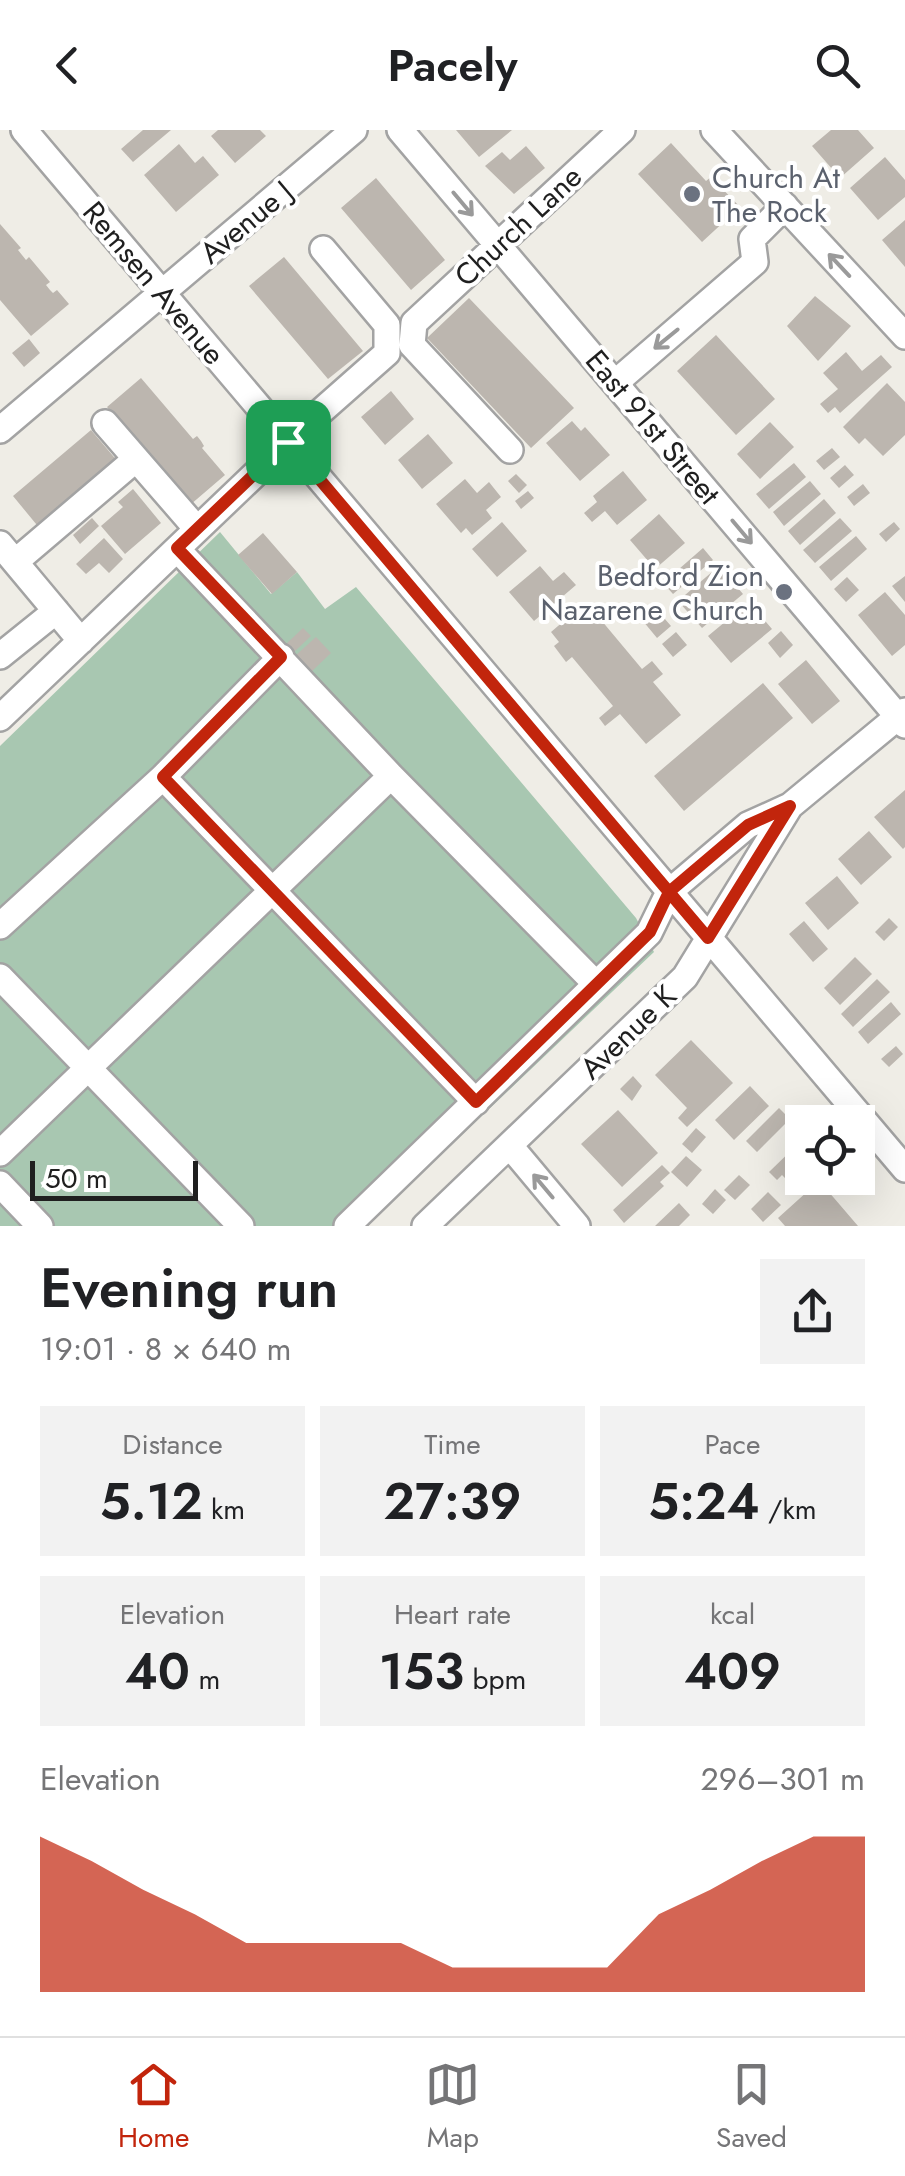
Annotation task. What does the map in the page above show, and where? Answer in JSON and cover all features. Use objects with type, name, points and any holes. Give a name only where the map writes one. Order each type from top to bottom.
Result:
[{"type":"street","name":"Remsen Avenue","points":[[24,130],[905,1169]]},
{"type":"street","name":"Avenue J","points":[[0,430],[354,130]]},
{"type":"street","name":"East 91st Street","points":[[400,130],[903,717]]},
{"type":"street","name":"Church Lane","points":[[510,450],[412,345],[414,322],[622,130]]},
{"type":"street","points":[[714,130],[905,336]]},
{"type":"street","points":[[615,383],[755,262],[752,238],[785,206]]},
{"type":"street","points":[[0,718],[288,442],[387,353],[387,325],[324,248]]},
{"type":"street","points":[[106,423],[197,530]]},
{"type":"street","points":[[81,641],[7,553],[136,459]]},
{"type":"street","points":[[177,548],[596,984]]},
{"type":"street","points":[[0,656],[56,611]]},
{"type":"street","points":[[0,926],[163,777],[281,657]]},
{"type":"street","name":"Avenue K","points":[[669,892],[748,825],[790,806],[903,717]]},
{"type":"street","points":[[0,1153],[392,776]]},
{"type":"street","points":[[163,777],[476,1102]]},
{"type":"street","name":"Avenue K","points":[[426,1226],[685,976],[790,806]]},
{"type":"street","points":[[347,1226],[650,932],[669,892]]},
{"type":"street","points":[[0,977],[241,1226]]},
{"type":"street","points":[[510,1146],[577,1226]]},
{"type":"street","points":[[0,1184],[40,1226]]},
{"type":"green space","points":[[220,532],[271,594],[297,572],[325,609],[356,587],[636,918],[654,952],[366,1226],[0,1226],[0,746]]},
{"type":"building","points":[[143,130],[171,130],[133,162],[121,149]]},
{"type":"building","points":[[218,130],[260,130],[266,136],[235,163],[211,136]]},
{"type":"building","points":[[456,130],[512,130],[479,157]]},
{"type":"building","points":[[831,130],[858,130],[874,148],[840,178],[812,146]]},
{"type":"building","name":"Church At The Rock","points":[[671,143],[706,181],[711,177],[740,207],[702,242],[638,174]]},
{"type":"building","points":[[179,144],[195,163],[203,156],[219,175],[176,212],[144,175]]},
{"type":"building","points":[[526,146],[545,168],[514,194],[485,166],[502,152],[510,160]]},
{"type":"building","points":[[885,157],[905,180],[905,197],[878,220],[850,188]]},
{"type":"building","points":[[376,178],[445,260],[411,290],[341,208]]},
{"type":"building","points":[[905,220],[905,267],[882,240]]},
{"type":"building","points":[[0,224],[26,260],[29,257],[50,282],[46,285],[50,290],[57,290],[69,304],[31,336],[0,300]]},
{"type":"building","points":[[284,257],[363,351],[328,379],[249,286]]},
{"type":"building","points":[[815,296],[851,326],[818,361],[787,326]]},
{"type":"building","points":[[469,298],[574,408],[531,448],[427,338]]},
{"type":"building","points":[[716,335],[775,399],[736,435],[677,371]]},
{"type":"building","points":[[29,339],[40,353],[24,367],[12,353]]},
{"type":"building","points":[[846,352],[862,371],[881,355],[892,367],[840,413],[835,407],[828,413],[820,404],[838,389],[823,373]]},
{"type":"building","points":[[141,378],[193,439],[197,436],[225,475],[190,505],[107,407]]},
{"type":"building","points":[[887,383],[905,402],[905,435],[883,456],[865,438],[859,444],[843,427]]},
{"type":"building","points":[[391,391],[414,419],[385,445],[361,417]]},
{"type":"building","points":[[572,421],[581,431],[585,427],[610,455],[580,481],[546,443]]},
{"type":"building","points":[[770,422],[794,447],[760,479],[737,454]]},
{"type":"building","points":[[91,430],[119,463],[41,530],[13,496]]},
{"type":"building","points":[[428,434],[453,463],[422,489],[398,460]]},
{"type":"building","points":[[832,448],[840,457],[824,470],[816,461]]},
{"type":"building","points":[[794,463],[806,477],[769,509],[756,494]]},
{"type":"building","points":[[845,465],[854,475],[839,488],[830,478]]},
{"type":"building","points":[[623,471],[647,500],[617,525],[605,511],[592,522],[584,513],[597,502],[593,496]]},
{"type":"building","points":[[516,474],[527,485],[519,493],[508,481]]},
{"type":"building","points":[[465,479],[477,493],[489,482],[501,497],[486,510],[492,518],[472,535],[466,528],[461,533],[436,504]]},
{"type":"building","points":[[810,481],[821,494],[784,526],[773,512]]},
{"type":"building","points":[[863,484],[870,493],[854,506],[847,497]]},
{"type":"building","points":[[133,489],[161,523],[125,554],[101,526],[123,507],[118,502]]},
{"type":"building","points":[[528,491],[534,498],[521,509],[515,501]]},
{"type":"building","points":[[824,499],[836,513],[800,545],[788,531]]},
{"type":"building","points":[[659,514],[685,543],[655,569],[630,540]]},
{"type":"building","points":[[92,518],[99,526],[80,544],[73,535]]},
{"type":"building","points":[[840,518],[852,531],[815,563],[803,550]]},
{"type":"building","points":[[502,522],[527,551],[497,577],[472,549]]},
{"type":"building","points":[[894,522],[900,529],[886,542],[879,534]]},
{"type":"building","points":[[263,533],[297,572],[272,594],[238,555]]},
{"type":"building","points":[[856,536],[867,549],[831,581],[819,567]]},
{"type":"building","points":[[104,538],[123,559],[109,573],[99,563],[86,574],[76,564]]},
{"type":"building","points":[[703,548],[713,560],[673,594],[663,583]]},
{"type":"building","points":[[540,566],[553,581],[564,572],[576,585],[534,621],[509,592]]},
{"type":"building","points":[[719,566],[743,594],[702,628],[678,601]]},
{"type":"building","points":[[905,576],[905,602],[892,586]]},
{"type":"building","points":[[847,577],[859,590],[846,602],[834,589]]},
{"type":"building","points":[[885,592],[905,615],[905,645],[892,656],[858,615]]},
{"type":"building","points":[[586,602],[642,669],[652,661],[663,674],[653,682],[681,715],[646,744],[620,714],[605,726],[599,718],[613,706],[572,657],[566,662],[554,646],[559,642],[551,632]]},
{"type":"building","points":[[749,602],[772,629],[731,663],[708,636]]},
{"type":"building","points":[[651,603],[671,626],[657,638],[638,615]]},
{"type":"building","points":[[303,628],[311,636],[293,653],[285,645]]},
{"type":"building","points":[[781,631],[793,645],[780,658],[768,643]]},
{"type":"building","points":[[676,632],[687,645],[673,657],[662,644]]},
{"type":"building","points":[[316,637],[331,653],[310,673],[295,656]]},
{"type":"building","points":[[806,660],[840,701],[812,724],[778,684]]},
{"type":"building","points":[[763,683],[793,718],[684,811],[654,776]]},
{"type":"building","points":[[905,790],[905,847],[903,849],[874,817]]},
{"type":"building","points":[[869,831],[892,857],[861,885],[838,859]]},
{"type":"building","points":[[837,876],[859,903],[828,930],[805,903]]},
{"type":"building","points":[[889,918],[898,927],[884,941],[875,932]]},
{"type":"building","points":[[804,921],[828,949],[813,962],[789,934]]},
{"type":"building","points":[[855,957],[872,974],[840,1005],[824,988]]},
{"type":"building","points":[[877,979],[890,992],[853,1027],[841,1014]]},
{"type":"building","points":[[891,1002],[901,1014],[868,1044],[858,1032]]},
{"type":"building","points":[[691,1040],[733,1083],[687,1127],[678,1118],[687,1108],[655,1075]]},
{"type":"building","points":[[896,1046],[903,1054],[889,1067],[881,1059]]},
{"type":"building","points":[[633,1076],[642,1086],[632,1101],[620,1089]]},
{"type":"building","points":[[750,1086],[769,1106],[734,1140],[715,1120]]},
{"type":"building","points":[[779,1108],[785,1114],[785,1124],[757,1152],[746,1141]]},
{"type":"building","points":[[618,1110],[658,1153],[622,1187],[581,1144]]},
{"type":"building","points":[[696,1128],[706,1137],[692,1153],[682,1144]]},
{"type":"building","points":[[686,1156],[702,1170],[687,1187],[671,1172]]},
{"type":"building","points":[[785,1156],[785,1178],[782,1175],[777,1180],[769,1172]]},
{"type":"building","points":[[662,1165],[670,1173],[660,1182],[664,1186],[624,1223],[613,1210]]},
{"type":"building","points":[[739,1175],[750,1185],[735,1200],[724,1190]]},
{"type":"building","points":[[715,1189],[726,1200],[713,1214],[702,1204]]},
{"type":"building","points":[[768,1192],[781,1205],[763,1222],[751,1209]]},
{"type":"building","points":[[803,1195],[831,1195],[858,1226],[785,1226],[778,1218]]},
{"type":"building","points":[[679,1203],[690,1215],[679,1226],[655,1226]]},
{"type":"place","name":"Church At The Rock","points":[[692,194]]},
{"type":"place","name":"Bedford Zion Nazarene Church","points":[[784,592]]},
{"type":"route","points":[[288,442],[177,548],[281,657],[163,777],[476,1102],[650,932],[669,892],[708,938],[790,806],[748,825],[669,892],[288,442]]}]
